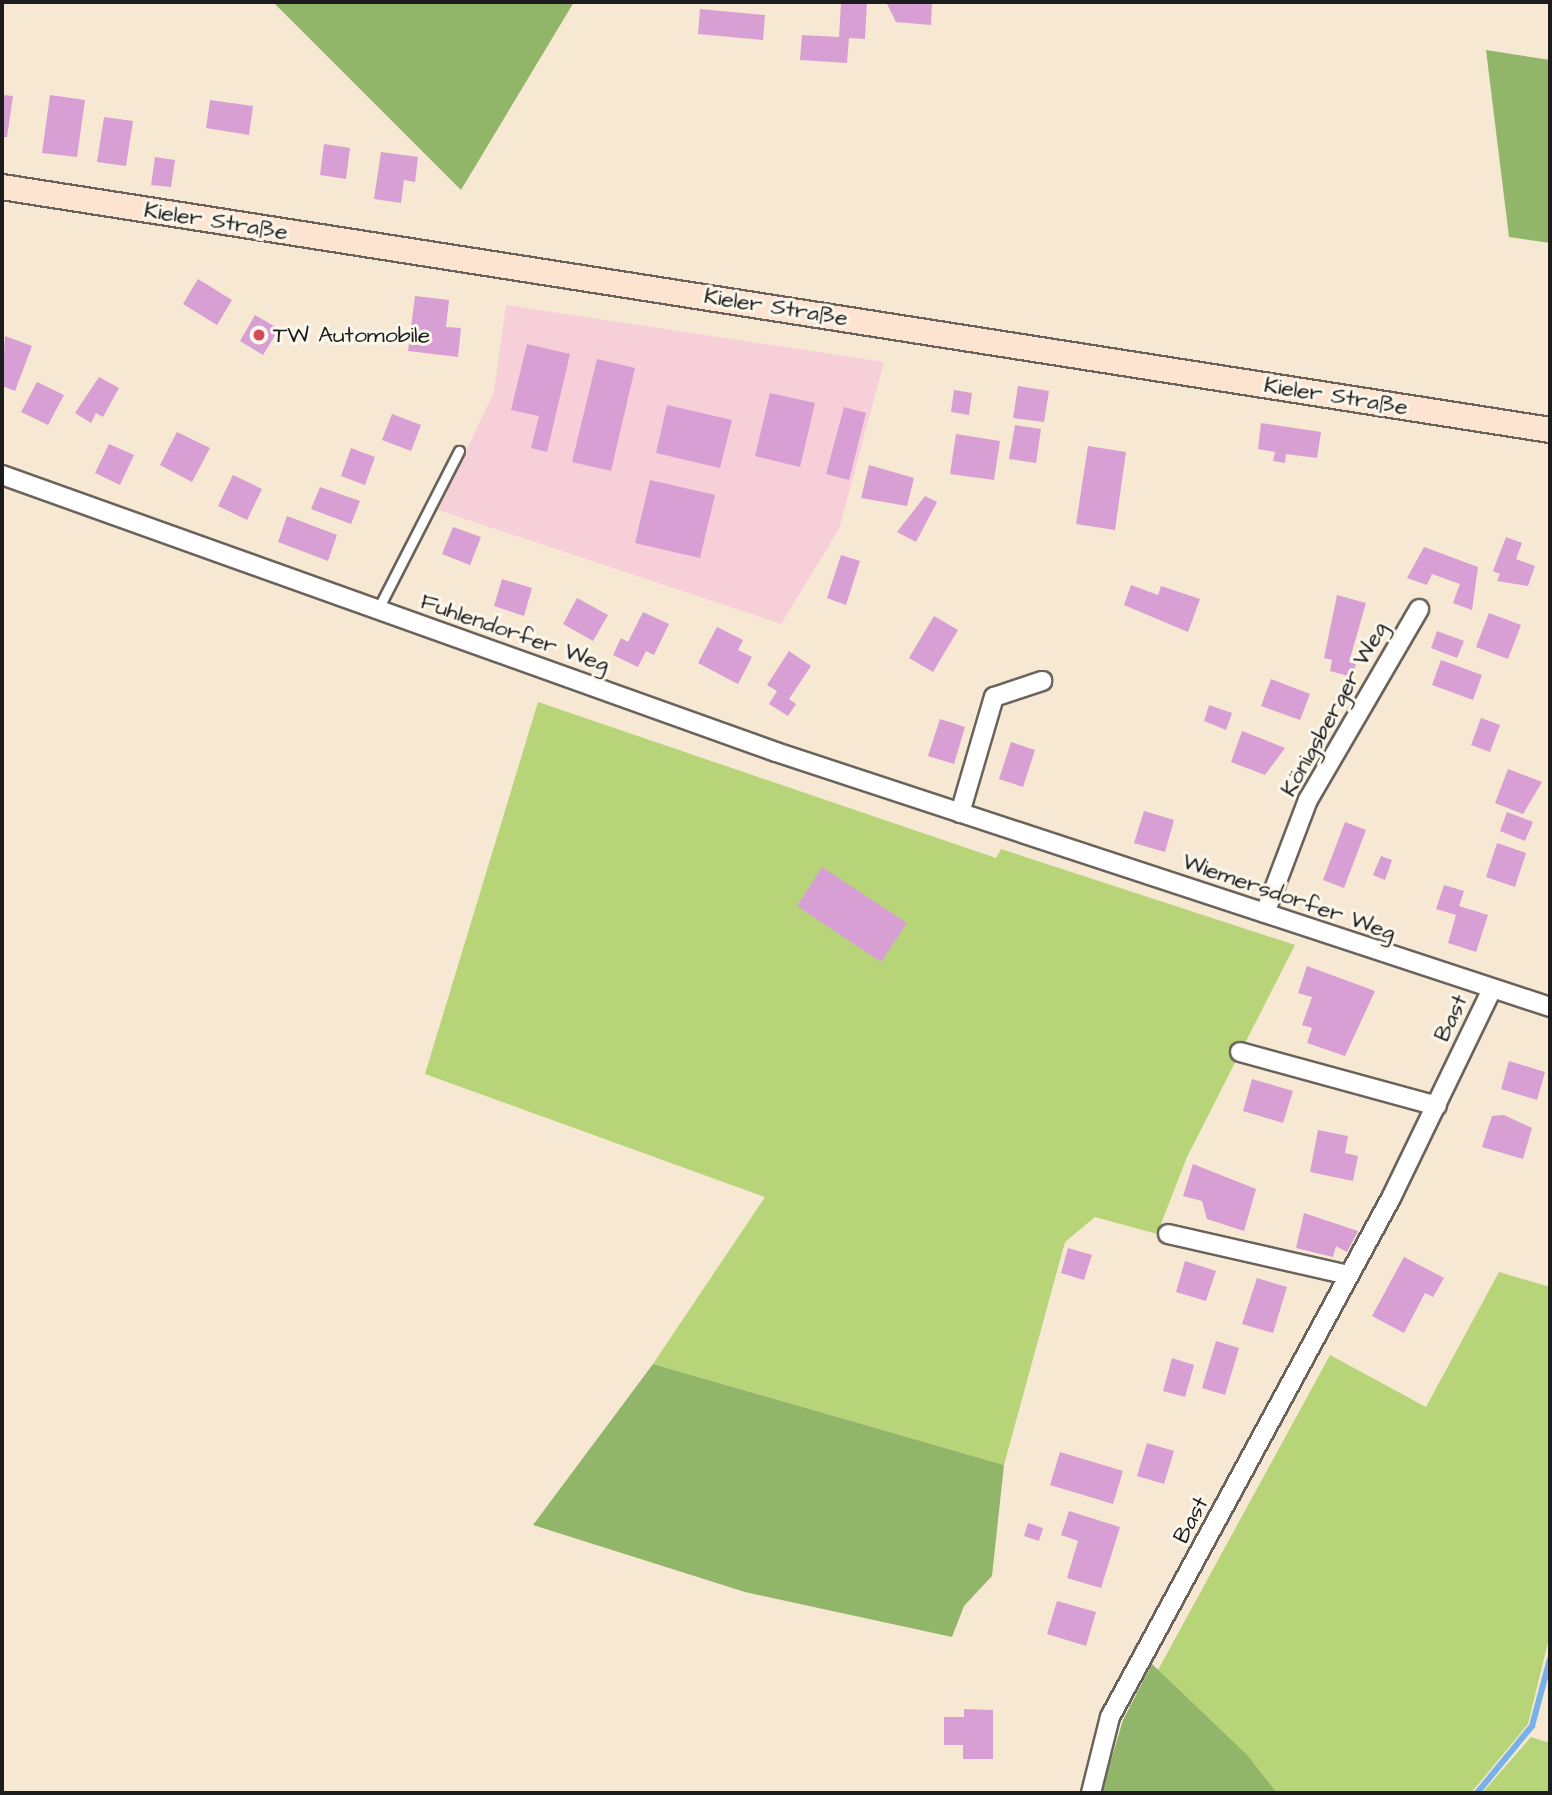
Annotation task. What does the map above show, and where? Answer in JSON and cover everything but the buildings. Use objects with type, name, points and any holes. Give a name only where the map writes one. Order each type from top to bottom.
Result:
[{"type":"main road","name":"Kieler Straße","points":[[2,187],[1550,430]]},
{"type":"street","name":"Fuhlendorfer Weg","points":[[2,475],[377,611],[1014,832]]},
{"type":"street","name":"Königsberger Weg","points":[[1265,913],[1308,800],[1419,609]]},
{"type":"street","points":[[960,813],[994,697],[1042,681]]},
{"type":"street","name":"Wiemersdorfer Weg","points":[[1014,832],[1550,1007]]},
{"type":"street","name":"Bast","points":[[1091,1793],[1110,1717],[1437,1106],[1492,989]]},
{"type":"street","points":[[1240,1052],[1437,1106]]},
{"type":"street","points":[[1168,1234],[1348,1275]]},
{"type":"lane","points":[[377,611],[459,451]]},
{"type":"shaded area","points":[[506,305],[884,362],[839,529],[781,624],[438,510],[494,392]]},
{"type":"green space","points":[[273,2],[574,2],[461,190]]},
{"type":"green space","points":[[1486,50],[1550,60],[1550,243],[1509,237]]},
{"type":"green space","points":[[538,702],[996,858],[1001,849],[1295,945],[1187,1157],[1157,1234],[1095,1217],[1065,1242],[1004,1465],[653,1364],[765,1197],[425,1074]]},
{"type":"green space","points":[[1499,1272],[1550,1287],[1550,1634],[1528,1724],[1471,1793],[1277,1793],[1158,1670],[1330,1355],[1426,1407]]},
{"type":"green space","points":[[653,1364],[1004,1465],[992,1576],[964,1606],[952,1637],[745,1592],[533,1525]]},
{"type":"green space","points":[[1152,1664],[1247,1755],[1277,1793],[1101,1793],[1123,1720]]},
{"type":"green space","points":[[1531,1737],[1550,1743],[1550,1793],[1482,1793]]},
{"type":"waterway","points":[[1477,1793],[1532,1726],[1550,1659]]},
{"type":"place","name":"TW Automobile","points":[[259,335]]}]
